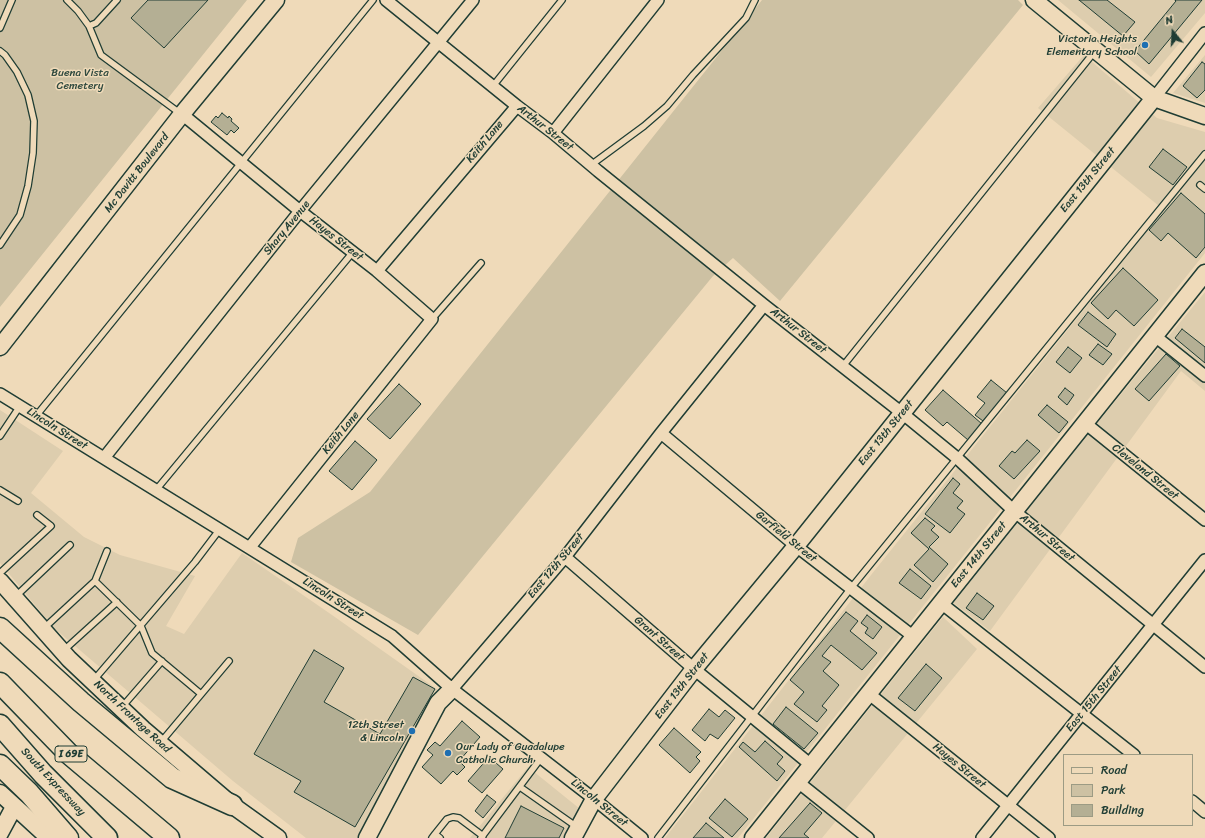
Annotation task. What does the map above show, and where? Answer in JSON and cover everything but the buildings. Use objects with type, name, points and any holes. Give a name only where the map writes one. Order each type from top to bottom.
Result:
[{"type":"highway","points":[[0,628],[81,702],[172,778],[232,806]]},
{"type":"highway","name":"I 69E","points":[[0,683],[68,753],[148,818],[169,838]]},
{"type":"highway","name":"South Expressway","points":[[0,725],[43,774],[107,838]]},
{"type":"highway","points":[[0,765],[29,793],[68,838]]},
{"type":"street","name":"Mc Davitt Boulevard","points":[[0,347],[182,114],[276,0]]},
{"type":"street","name":"Arthur Street","points":[[386,0],[517,106],[553,133],[590,165],[764,305],[902,412],[957,458],[1014,511],[1205,667]]},
{"type":"street","name":"Shary Avenue","points":[[104,458],[300,211],[473,0]]},
{"type":"street","points":[[553,133],[658,0]]},
{"type":"street","points":[[1034,0],[1154,98],[1205,116]]},
{"type":"street","name":"East 13th Street","points":[[576,833],[594,798],[694,669],[796,546],[1205,33]]},
{"type":"street","name":"Keith Lane","points":[[376,271],[517,106]]},
{"type":"street","name":"Hayes Street","points":[[182,114],[300,211],[353,252],[432,319]]},
{"type":"street","name":"East 14th Street","points":[[755,837],[1205,273]]},
{"type":"street","name":"East 12th Street","points":[[367,838],[438,703],[452,689],[564,558],[661,433],[764,305]]},
{"type":"street","name":"Keith Lane","points":[[250,547],[432,319]]},
{"type":"street","points":[[1155,336],[1205,376]]},
{"type":"street","name":"Lincoln Street","points":[[0,394],[392,636],[452,689],[594,798],[642,838]]},
{"type":"street","name":"Cleveland Street","points":[[1085,423],[1205,520]]},
{"type":"street","name":"Garfield Street","points":[[661,433],[796,546],[914,636]]},
{"type":"street","name":"Grant Street","points":[[564,558],[694,669],[811,765]]},
{"type":"street","name":"East 15th Street","points":[[982,838],[1205,560]]},
{"type":"street","name":"North Frontage Road","points":[[0,581],[63,652],[121,709],[232,806],[278,838]]},
{"type":"street","points":[[941,603],[1133,754]]},
{"type":"street","name":"Hayes Street","points":[[868,694],[1049,838]]},
{"type":"street","points":[[798,782],[868,838]]},
{"type":"street","points":[[0,793],[49,838]]},
{"type":"street","points":[[1193,802],[1205,812]]},
{"type":"street","points":[[0,834],[14,807]]},
{"type":"lane","points":[[0,28],[12,0]]},
{"type":"lane","points":[[67,0],[78,11],[89,26],[101,55],[182,114]]},
{"type":"lane","points":[[89,26],[96,22],[117,0]]},
{"type":"lane","points":[[36,416],[373,0]]},
{"type":"lane","points":[[492,86],[562,0]]},
{"type":"lane","points":[[590,165],[644,126],[667,106],[693,75],[746,18],[755,0]]},
{"type":"lane","points":[[843,366],[1095,50]]},
{"type":"lane","points":[[0,51],[5,55],[17,72],[28,94],[34,121],[33,153],[28,186],[22,208],[20,215],[0,245]]},
{"type":"lane","points":[[658,838],[851,588],[1205,154]]},
{"type":"lane","points":[[156,490],[353,252]]},
{"type":"lane","points":[[432,319],[481,263]]},
{"type":"lane","points":[[0,436],[20,406]]},
{"type":"lane","points":[[0,490],[18,501]]},
{"type":"lane","points":[[0,573],[51,526],[37,515]]},
{"type":"lane","points":[[93,682],[195,562],[220,529]]},
{"type":"lane","points":[[15,598],[70,545]]},
{"type":"lane","points":[[43,629],[95,581],[107,551]]},
{"type":"lane","points":[[95,581],[141,626],[152,653],[201,694]]},
{"type":"lane","points":[[63,652],[117,602]]},
{"type":"lane","points":[[121,709],[162,661]]},
{"type":"lane","points":[[160,744],[229,661]]},
{"type":"lane","points":[[440,838],[433,836],[447,819],[453,817],[459,818],[482,837],[541,758]]},
{"type":"lane","points":[[520,787],[576,833]]},
{"type":"shaded area","name":"Victoria Heights Elementary School","points":[[1058,0],[1205,0],[1205,13],[1151,77]]},
{"type":"shaded area","points":[[1084,55],[1157,118],[1205,132],[1205,253],[738,838],[665,838],[875,570],[1164,210],[1038,108]]},
{"type":"shaded area","points":[[1205,55],[1205,103],[1173,93]]},
{"type":"shaded area","points":[[1205,292],[1205,391],[1181,371],[990,631],[951,601]]},
{"type":"shaded area","points":[[0,410],[63,451],[31,493],[84,537],[120,555],[195,576],[166,626],[184,634],[242,553],[441,692],[357,838],[306,838],[233,781],[54,628],[0,563]]},
{"type":"shaded area","points":[[943,617],[977,649],[822,838],[766,838]]},
{"type":"shaded area","points":[[528,767],[580,809],[564,838],[470,838]]},
{"type":"green space","name":"Buena Vista Cemetery","points":[[0,0],[247,0],[0,307]]},
{"type":"green space","points":[[762,0],[1018,0],[1023,5],[780,301],[733,258],[713,276],[418,635],[291,562],[298,538],[370,492]]},
{"type":"place","name":"Victoria Heights Elementary School","points":[[1145,45]]},
{"type":"place","name":"12th Street & Lincoln","points":[[412,731]]},
{"type":"place","name":"Our Lady of Guadalupe Catholic Church","points":[[448,753]]}]
